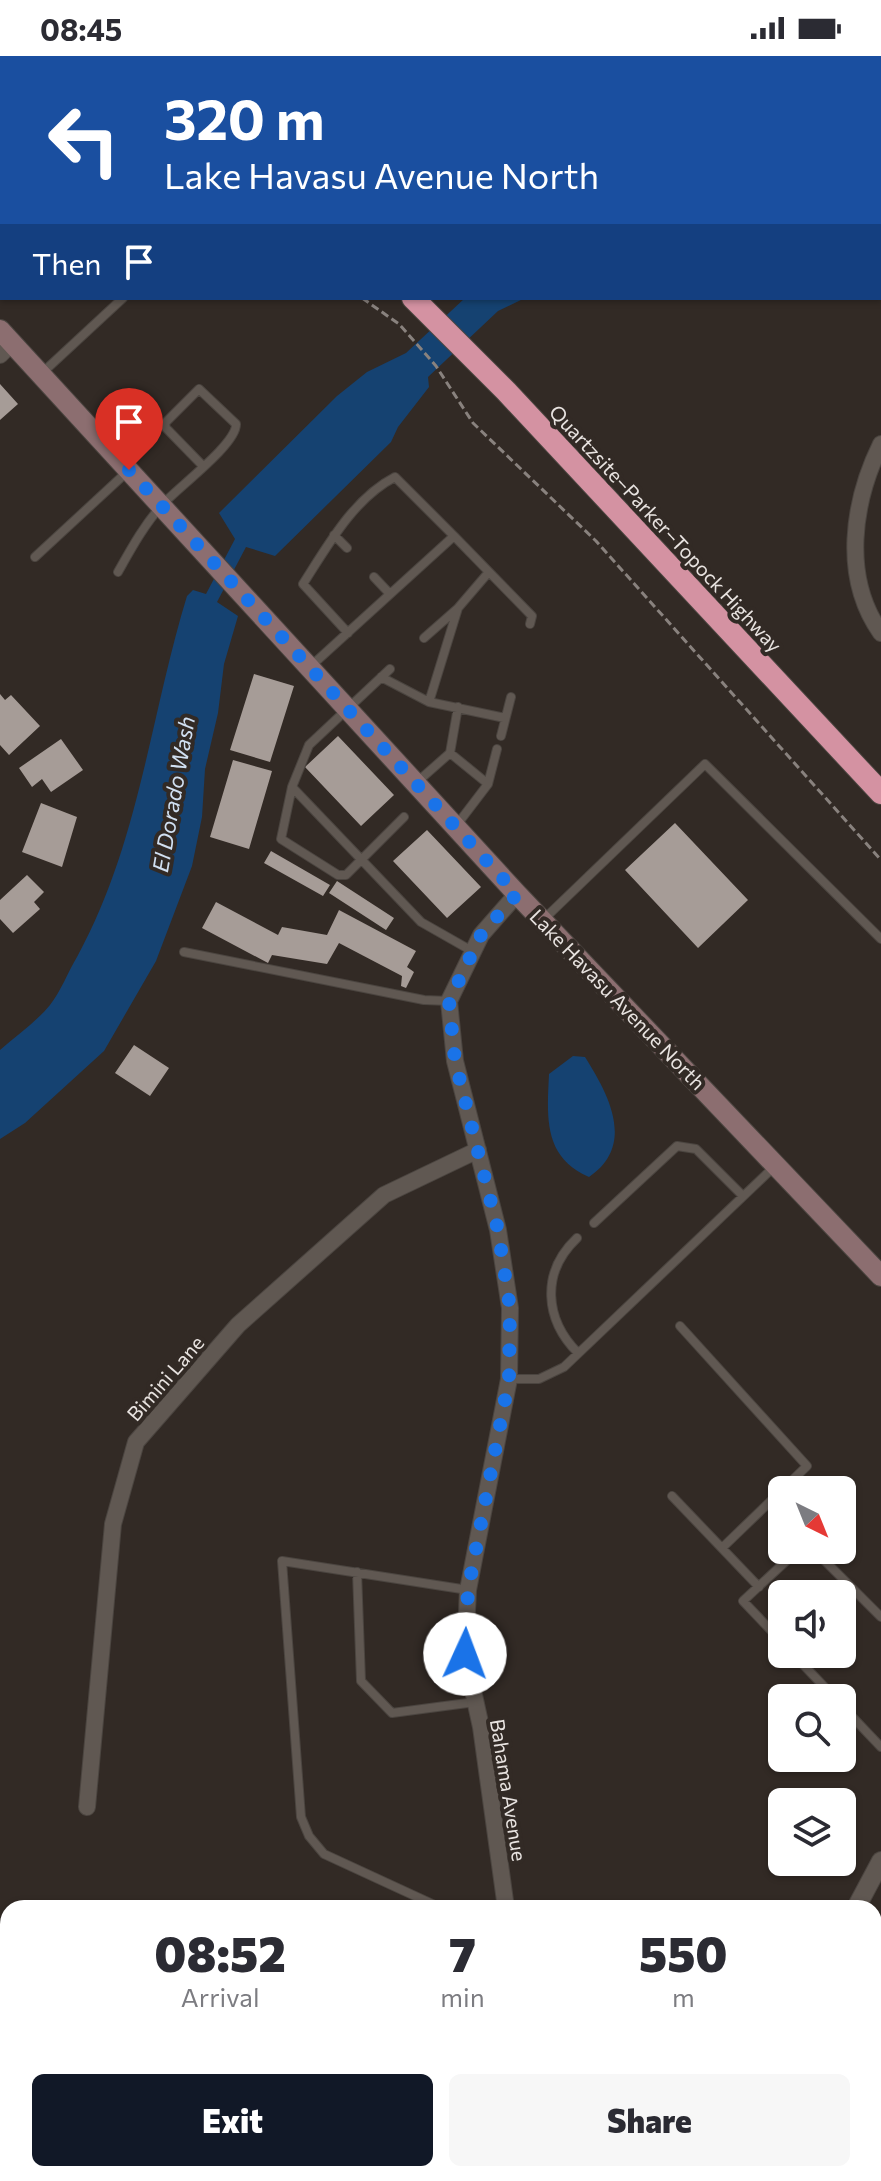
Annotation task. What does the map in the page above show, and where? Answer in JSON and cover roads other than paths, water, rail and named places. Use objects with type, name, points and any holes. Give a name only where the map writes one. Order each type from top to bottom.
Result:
[{"type":"highway","name":"Quartzsite–Parker–Topock Highway","points":[[415,300],[506,391],[881,793]]},
{"type":"main road","name":"Lake Havasu Avenue North","points":[[4,343],[41,374],[517,894],[881,1276]]},
{"type":"street","points":[[881,444],[863,489],[856,519],[855,548],[862,589],[881,633]]},
{"type":"street","points":[[449,1001],[481,935],[517,894]]},
{"type":"street","name":"Bahama Avenue","points":[[449,1001],[455,1061],[498,1230],[510,1308],[509,1379],[468,1590],[465,1654],[505,1900]]},
{"type":"street","name":"Bimini Lane","points":[[87,1807],[113,1524],[136,1442],[238,1325],[384,1195],[478,1150]]},
{"type":"street","points":[[860,1900],[881,1861]]},
{"type":"lane","points":[[41,374],[121,300]]},
{"type":"lane","points":[[118,572],[161,506],[203,466],[236,431],[236,424],[199,389],[165,423],[203,466]]},
{"type":"lane","points":[[35,557],[129,470]]},
{"type":"lane","points":[[348,633],[303,584],[334,535],[381,484],[395,477],[532,616],[530,624]]},
{"type":"lane","points":[[334,535],[347,548]]},
{"type":"lane","points":[[311,667],[454,536]]},
{"type":"lane","points":[[424,638],[458,608],[488,573]]},
{"type":"lane","points":[[374,577],[390,594]]},
{"type":"lane","points":[[429,702],[458,608]]},
{"type":"lane","points":[[390,669],[309,745],[292,787],[281,839],[286,845],[338,875],[346,875],[404,817]]},
{"type":"lane","points":[[381,677],[429,702],[505,718]]},
{"type":"lane","points":[[501,736],[511,697]]},
{"type":"lane","points":[[416,783],[450,753],[458,707]]},
{"type":"lane","points":[[456,826],[488,784],[497,749]]},
{"type":"lane","points":[[450,753],[488,784]]},
{"type":"lane","points":[[544,919],[705,764],[881,939]]},
{"type":"lane","points":[[292,787],[421,922],[473,952]]},
{"type":"lane","points":[[184,952],[424,1000],[449,1001]]},
{"type":"lane","points":[[594,1223],[677,1146],[686,1144],[696,1149],[743,1196]]},
{"type":"lane","points":[[509,1379],[539,1379],[564,1367],[776,1165]]},
{"type":"lane","points":[[577,1238],[557,1263],[551,1285],[558,1333],[578,1353]]},
{"type":"lane","points":[[680,1326],[807,1466],[722,1548]]},
{"type":"lane","points":[[672,1496],[759,1587]]},
{"type":"lane","points":[[424,1900],[324,1854],[309,1836],[301,1817],[282,1561],[468,1590]]},
{"type":"lane","points":[[768,1627],[743,1601],[783,1564]]},
{"type":"lane","points":[[828,1564],[881,1617]]},
{"type":"lane","points":[[357,1572],[361,1681],[392,1713],[475,1702]]},
{"type":"lane","points":[[806,1668],[822,1684]]},
{"type":"lane","points":[[856,1721],[881,1747]]},
{"type":"water","name":"El Dorado Wash","points":[[463,300],[521,300],[498,311],[428,377],[429,387],[398,427],[391,442],[275,556],[246,547],[217,602],[238,616],[224,664],[192,866],[156,961],[104,1051],[25,1123],[0,1139],[0,1050],[54,1000],[98,914],[129,825],[187,596],[193,590],[206,594],[235,539],[219,513],[337,396],[367,372],[406,353]]},
{"type":"water","points":[[573,1056],[585,1057],[602,1087],[614,1119],[612,1150],[589,1177],[563,1159],[551,1134],[549,1120],[549,1074]]}]
